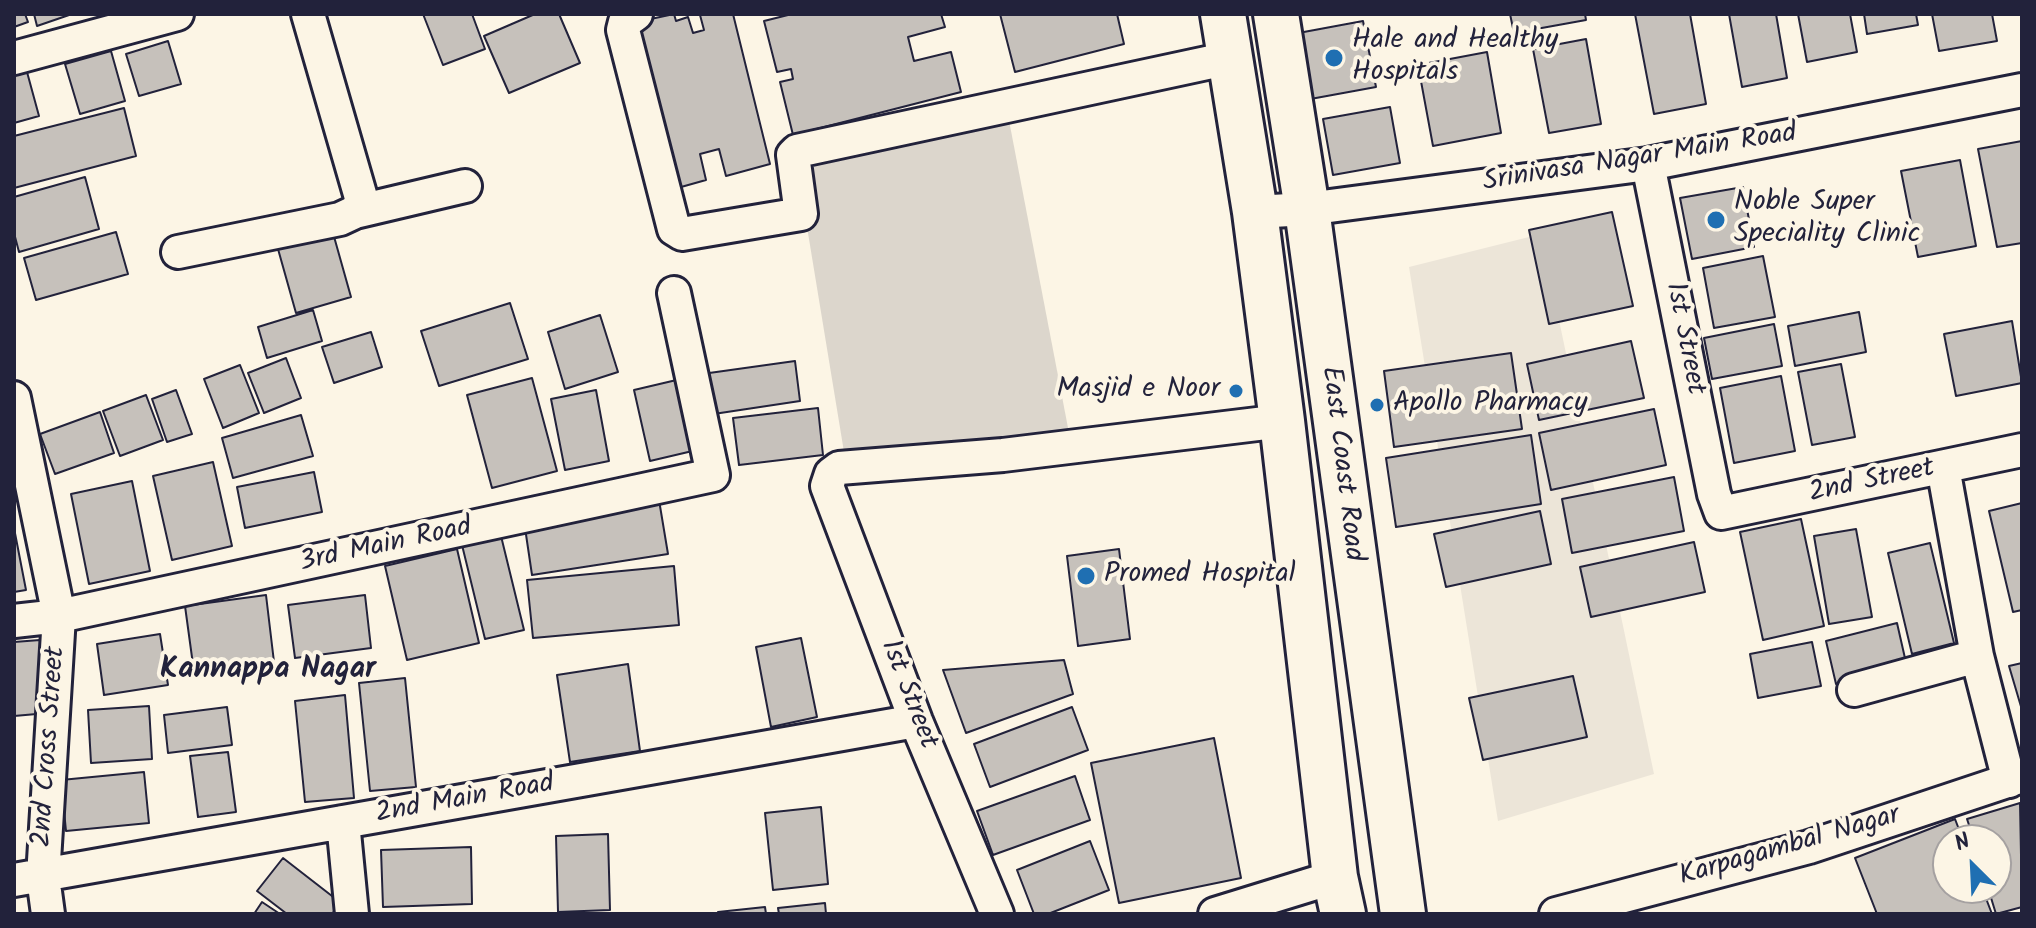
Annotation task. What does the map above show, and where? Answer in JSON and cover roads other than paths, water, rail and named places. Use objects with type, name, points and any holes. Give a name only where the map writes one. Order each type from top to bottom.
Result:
[{"type":"main road","name":"East Coast Road","points":[[1223,14],[1255,212],[1339,895]]},
{"type":"main road","name":"East Coast Road","points":[[1276,14],[1307,209],[1403,914]]},
{"type":"street","points":[[14,58],[177,14]]},
{"type":"street","points":[[308,14],[362,201],[355,212]]},
{"type":"street","points":[[636,14],[625,22],[623,30],[674,229],[682,234],[801,214],[793,155],[797,151],[1230,58]]},
{"type":"street","name":"Srinivasa Nagar Main Road","points":[[1255,212],[1307,209],[1648,164],[2022,90]]},
{"type":"street","name":"1st Street","points":[[1648,164],[1714,494],[1721,513]]},
{"type":"street","points":[[178,252],[340,219],[355,212],[465,186]]},
{"type":"street","name":"3rd Main Road","points":[[14,621],[59,616],[713,475],[674,293]]},
{"type":"street","name":"2nd Cross Street","points":[[14,398],[59,616],[28,879],[48,914]]},
{"type":"street","name":"1st Street","points":[[997,914],[916,721],[827,486],[831,474],[839,468],[1003,455],[1282,421]]},
{"type":"street","name":"2nd Street","points":[[1721,513],[2022,450]]},
{"type":"street","points":[[1943,467],[1977,656],[2016,778]]},
{"type":"street","points":[[1854,690],[1977,656]]},
{"type":"street","name":"2nd Main Road","points":[[28,879],[916,721]]},
{"type":"street","name":"Karpagambal Nagar","points":[[1556,914],[1809,847],[2016,778]]},
{"type":"street","points":[[343,822],[352,914]]},
{"type":"street","points":[[1215,914],[1339,895]]},
{"type":"place","name":"Hale and Healthy Hospitals","points":[[1334,58]]},
{"type":"place","name":"Noble Super Speciality Clinic","points":[[1716,220]]},
{"type":"place","name":"Masjid e Noor","points":[[1236,391]]},
{"type":"place","name":"Apollo Pharmacy","points":[[1377,405]]},
{"type":"place","name":"Promed Hospital","points":[[1086,576]]},
{"type":"district","name":"Kannappa Nagar","points":[[268,672]]}]
